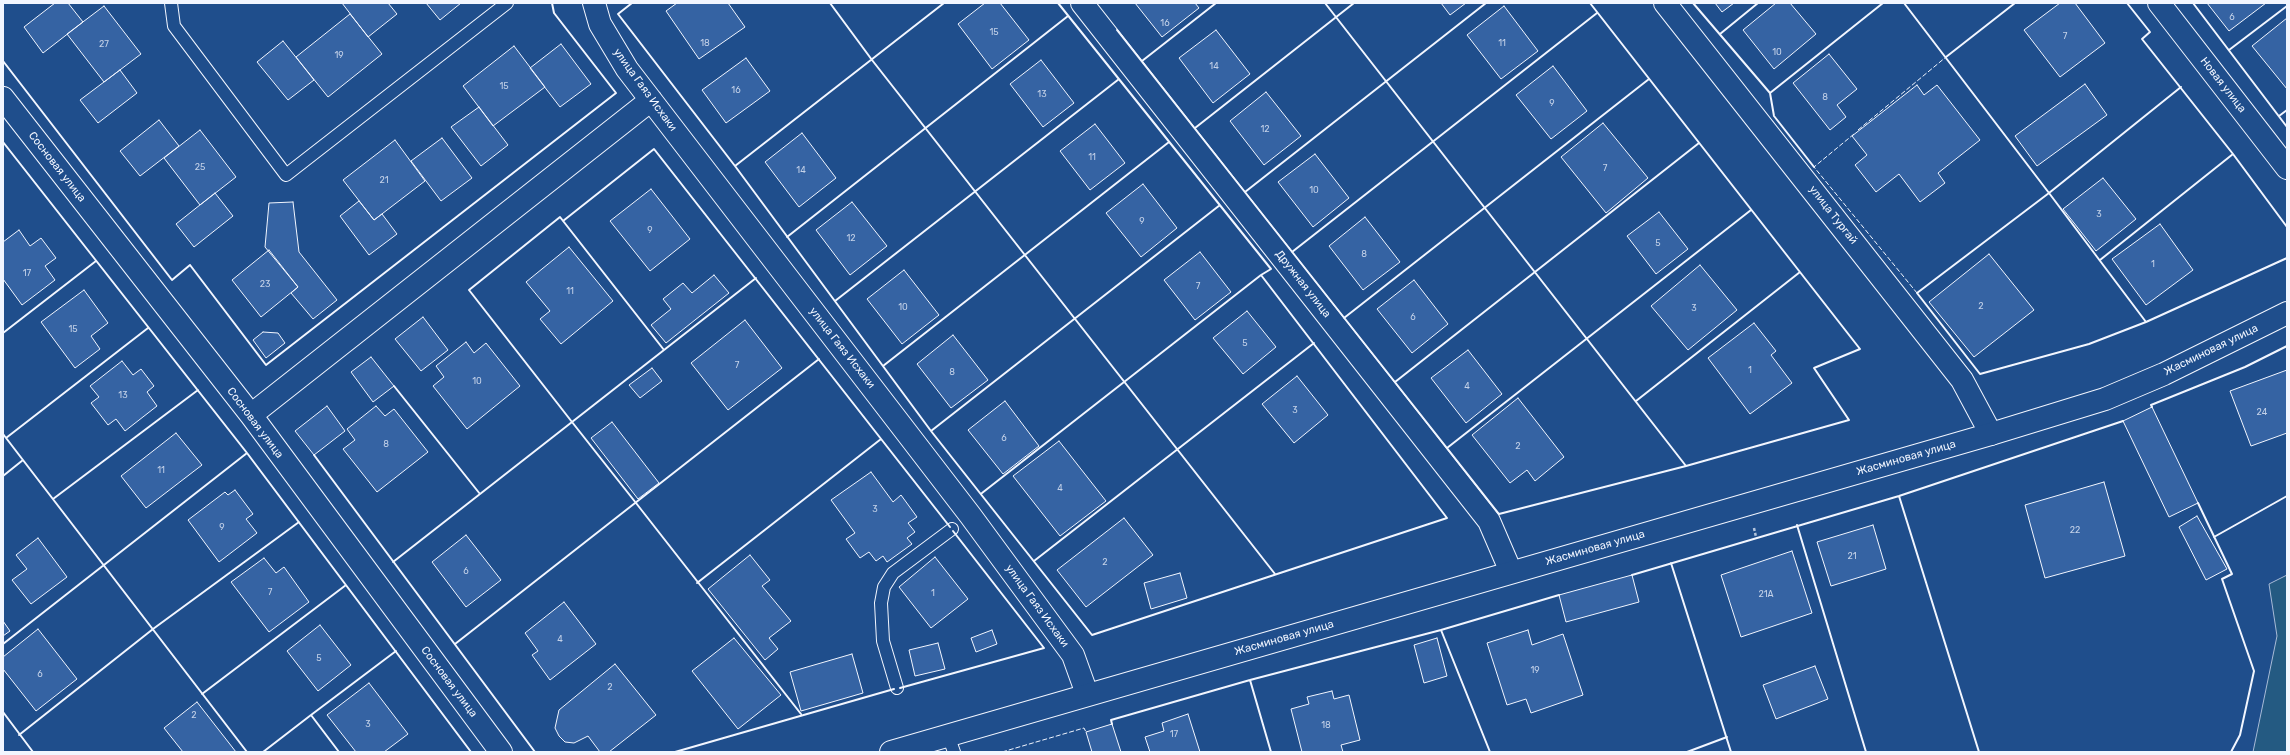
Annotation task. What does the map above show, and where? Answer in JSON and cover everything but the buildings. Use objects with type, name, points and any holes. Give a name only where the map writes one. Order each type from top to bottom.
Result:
[{"type":"street","name":"улица Гаяз Исхаки","points":[[594,3],[600,24],[627,69],[984,534],[1073,655],[1087,694]]},
{"type":"street","name":"Дружная улица","points":[[1082,3],[1489,520],[1511,572]]},
{"type":"street","name":"улица Тургай","points":[[1665,3],[1962,380],[1991,434]]},
{"type":"street","name":"Новая улица","points":[[2159,3],[2287,168]]},
{"type":"street","name":"Сосновая улица","points":[[3,98],[251,416],[501,752]]},
{"type":"street","points":[[251,416],[651,100]]},
{"type":"street","name":"Жасминовая улица","points":[[891,752],[951,743],[1087,694],[1991,434],[2128,390],[2287,313]]},
{"type":"lane","points":[[171,3],[174,26],[286,175],[507,3]]},
{"type":"lane","points":[[897,688],[883,641],[881,603],[884,587],[893,573],[952,529]]},
{"type":"shaded area","points":[[2287,575],[2287,752],[2253,752],[2277,636],[2269,584]]},
{"type":"fence","points":[[1858,130],[1946,57]]},
{"type":"fence","points":[[1854,134],[1814,167],[1917,293]]},
{"type":"fence","points":[[1002,752],[1084,728],[1086,732]]},
{"type":"wall","points":[[3,61],[172,280],[190,265],[266,365],[616,93],[554,13],[552,3]]},
{"type":"wall","points":[[632,3],[618,14],[735,166],[931,431],[1092,635],[1447,518],[1261,275],[1271,269],[1058,3]]},
{"type":"wall","points":[[830,3],[872,60],[1275,574]]},
{"type":"wall","points":[[735,166],[944,3]]},
{"type":"wall","points":[[1142,61],[1216,3]]},
{"type":"wall","points":[[1325,3],[1686,466]]},
{"type":"wall","points":[[1195,128],[1354,3]]},
{"type":"wall","points":[[1245,192],[1486,3]]},
{"type":"wall","points":[[1117,30],[1499,514],[1686,466],[1849,420],[1814,368],[1860,349],[1590,3]]},
{"type":"wall","points":[[1693,3],[1770,93],[1774,116],[1814,167]]},
{"type":"wall","points":[[1720,34],[1758,3]]},
{"type":"wall","points":[[1770,93],[1883,3]]},
{"type":"wall","points":[[1904,3],[2049,193],[2181,87]]},
{"type":"wall","points":[[1946,57],[2015,3]]},
{"type":"wall","points":[[2127,3],[2150,32],[2142,39],[2233,154],[2287,227]]},
{"type":"wall","points":[[2193,3],[2287,127]]},
{"type":"wall","points":[[2229,50],[2287,6]]},
{"type":"wall","points":[[1292,252],[1597,13]]},
{"type":"wall","points":[[787,237],[1068,16]]},
{"type":"wall","points":[[835,301],[1119,79]]},
{"type":"wall","points":[[1344,318],[1649,79]]},
{"type":"wall","points":[[2279,116],[2287,110]]},
{"type":"wall","points":[[3,142],[247,453],[471,752]]},
{"type":"wall","points":[[883,366],[1169,142]]},
{"type":"wall","points":[[1395,382],[1699,143]]},
{"type":"wall","points":[[563,221],[654,149],[950,527]]},
{"type":"wall","points":[[2100,260],[2233,154]]},
{"type":"wall","points":[[2146,322],[2049,193],[1917,293],[1980,374],[2089,344],[2146,322],[2287,258]]},
{"type":"wall","points":[[931,431],[1220,205]]},
{"type":"wall","points":[[1447,448],[1751,210]]},
{"type":"wall","points":[[393,562],[480,494],[664,350],[560,217],[469,290],[572,422],[636,503],[801,714]]},
{"type":"wall","points":[[3,333],[96,261]]},
{"type":"wall","points":[[1636,401],[1800,272]]},
{"type":"wall","points":[[982,493],[1261,275]]},
{"type":"wall","points":[[664,350],[756,278]]},
{"type":"wall","points":[[6,438],[148,328]]},
{"type":"wall","points":[[1034,561],[1314,343]]},
{"type":"wall","points":[[2152,407],[2151,405],[2245,367],[2287,346]]},
{"type":"wall","points":[[455,644],[819,359]]},
{"type":"wall","points":[[394,386],[480,494]]},
{"type":"wall","points":[[53,499],[198,390]]},
{"type":"wall","points":[[1632,575],[1899,496],[2123,421]]},
{"type":"wall","points":[[3,434],[247,752]]},
{"type":"wall","points":[[697,583],[881,439]]},
{"type":"wall","points":[[3,644],[247,453]]},
{"type":"wall","points":[[314,455],[535,752]]},
{"type":"wall","points":[[3,476],[23,460]]},
{"type":"wall","points":[[1899,496],[1979,752]]},
{"type":"wall","points":[[2214,537],[2287,496]]},
{"type":"wall","points":[[2198,503],[2232,574],[2222,579],[2254,671],[2240,735],[2231,752]]},
{"type":"wall","points":[[19,735],[153,629],[299,522]]},
{"type":"wall","points":[[1797,525],[1866,752]]},
{"type":"wall","points":[[900,688],[1044,648],[953,531]]},
{"type":"wall","points":[[1671,563],[1731,752]]},
{"type":"wall","points":[[202,694],[346,585]]},
{"type":"wall","points":[[1271,752],[1250,680],[1441,630],[1559,595]]},
{"type":"wall","points":[[1441,630],[1490,752]]},
{"type":"wall","points":[[311,715],[396,651]]},
{"type":"wall","points":[[1112,724],[1111,720],[1250,680]]},
{"type":"wall","points":[[675,752],[894,689]]},
{"type":"wall","points":[[3,712],[33,752]]},
{"type":"wall","points":[[263,752],[311,715],[339,752]]},
{"type":"wall","points":[[1687,752],[1727,737]]}]
